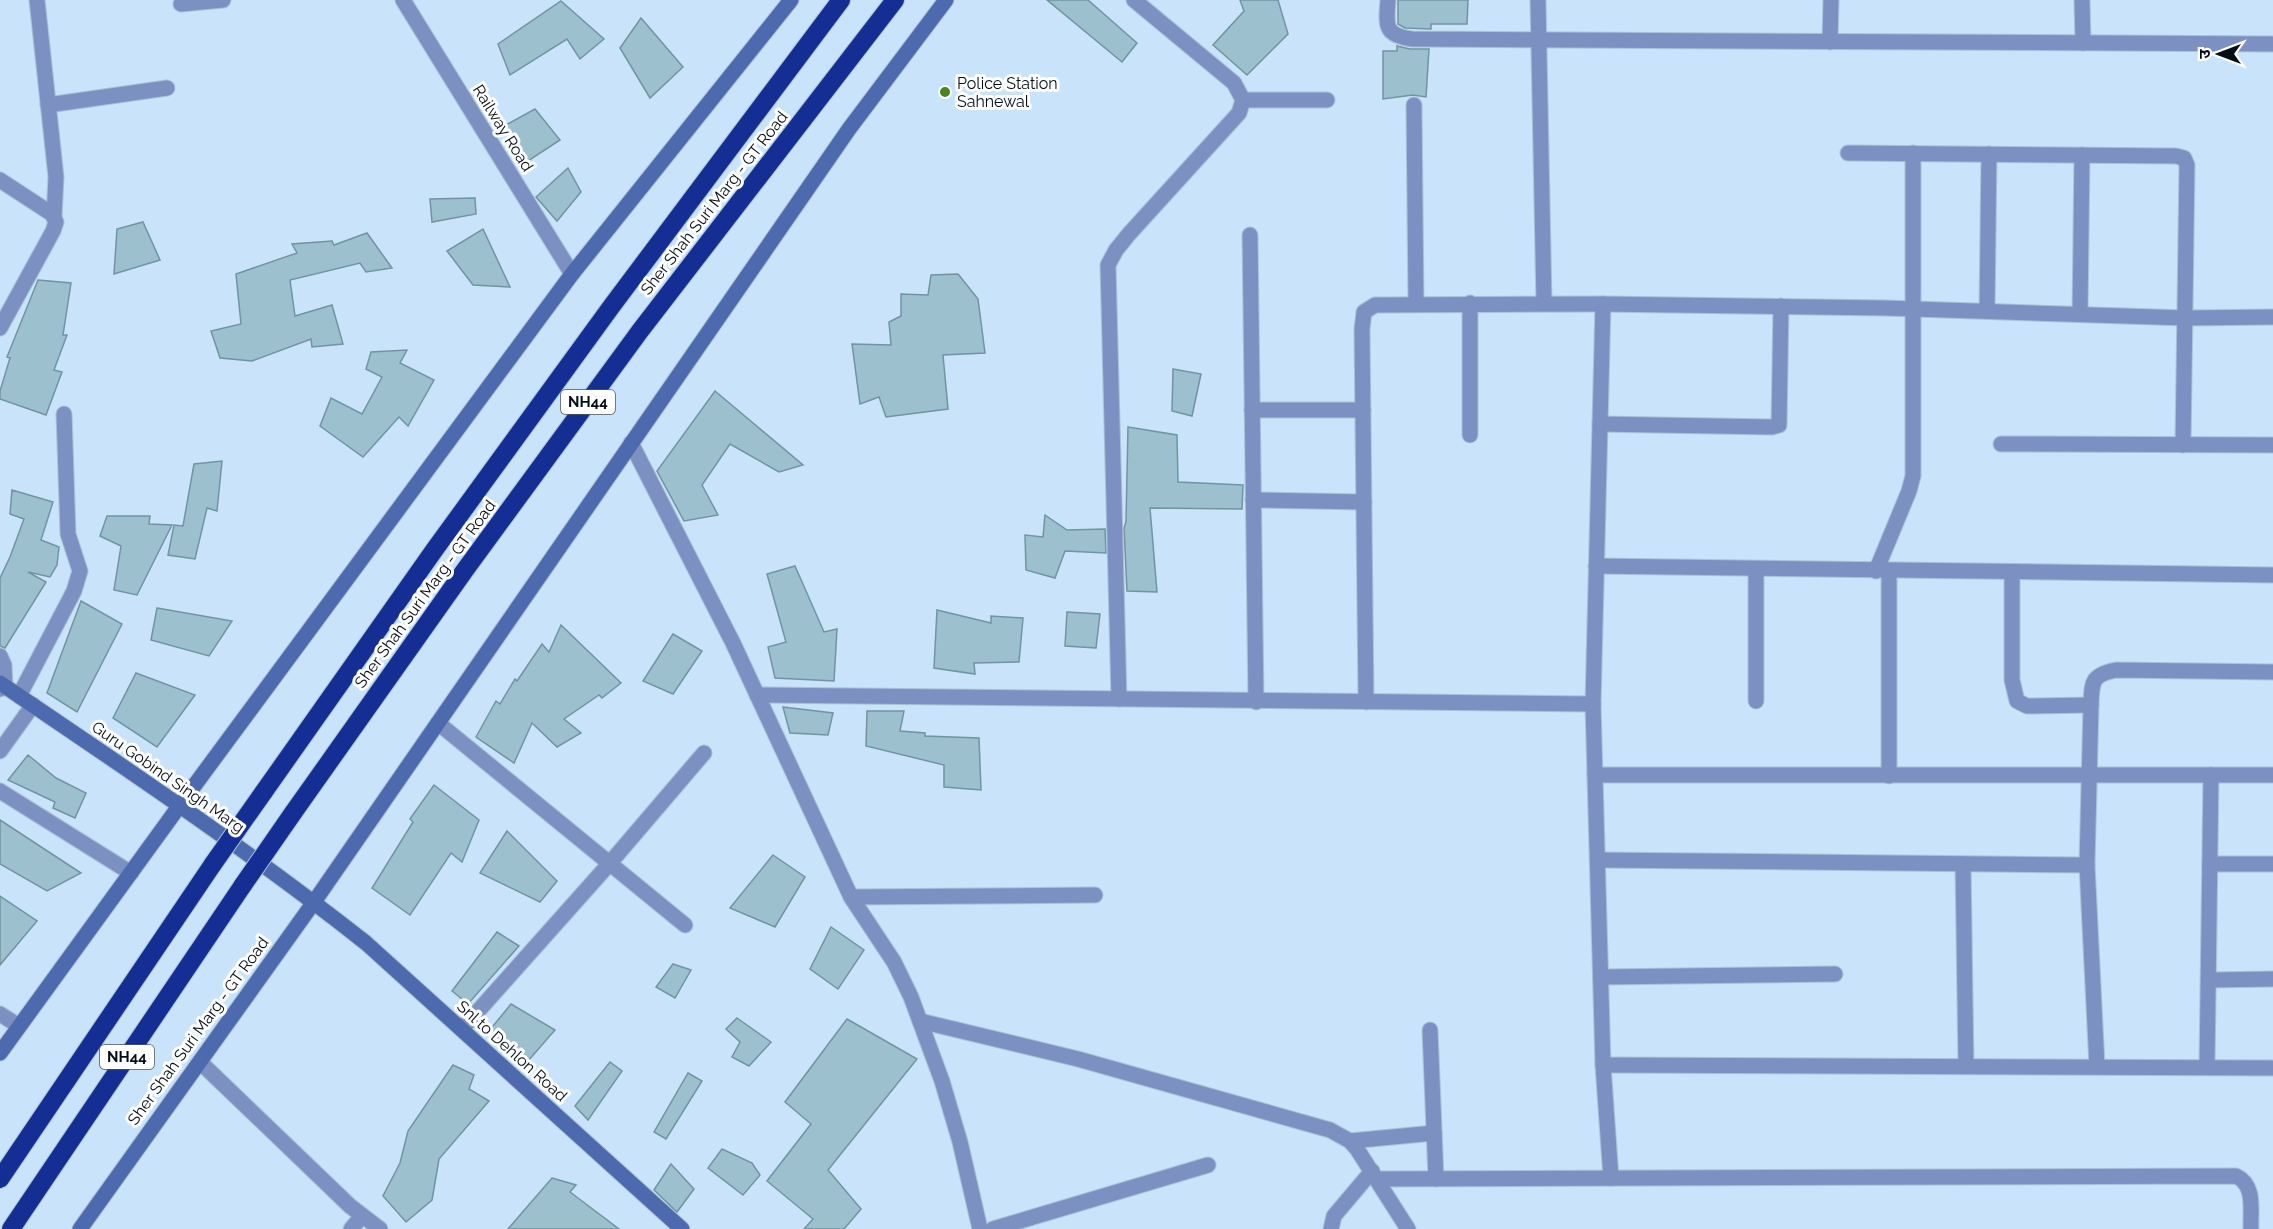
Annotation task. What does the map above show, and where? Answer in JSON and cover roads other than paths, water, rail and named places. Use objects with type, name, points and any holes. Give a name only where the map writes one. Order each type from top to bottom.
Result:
[{"type":"highway","name":"Sher Shah Suri Marg - GT Road","points":[[0,1179],[213,864],[435,549],[603,317],[841,0]]},
{"type":"highway","name":"Sher Shah Suri Marg - GT Road","points":[[11,1229],[243,885],[465,570],[633,341],[895,0]]},
{"type":"street","points":[[0,328],[54,231],[56,177],[37,0]]},
{"type":"street","points":[[181,4],[223,0]]},
{"type":"street","name":"Railway Road","points":[[403,0],[572,274]]},
{"type":"street","points":[[0,1053],[572,274],[791,0]]},
{"type":"street","name":"Sher Shah Suri Marg - GT Road","points":[[80,1229],[314,902],[849,129],[946,0]]},
{"type":"street","points":[[1119,699],[1108,265],[1129,234],[1239,113],[1243,100],[1234,83],[1134,0]]},
{"type":"street","points":[[1388,0],[1387,15],[1390,29],[1398,37],[1539,40],[2273,44]]},
{"type":"street","points":[[1539,0],[1544,303]]},
{"type":"street","points":[[1830,42],[1831,0]]},
{"type":"street","points":[[2082,0],[2083,43]]},
{"type":"street","points":[[48,105],[167,88]]},
{"type":"street","points":[[1243,100],[1327,100]]},
{"type":"street","points":[[1414,105],[1416,304]]},
{"type":"street","points":[[1848,153],[2176,156],[2184,158],[2186,161],[2186,318],[2183,445]]},
{"type":"street","points":[[1889,776],[1883,571],[1913,476],[1913,153]]},
{"type":"street","points":[[1987,311],[1989,154]]},
{"type":"street","points":[[2080,314],[2082,155]]},
{"type":"street","points":[[0,180],[54,217]]},
{"type":"street","points":[[1250,235],[1256,702]]},
{"type":"street","points":[[1470,303],[1470,435]]},
{"type":"street","points":[[1366,702],[1362,329],[1365,312],[1375,305],[1544,303],[1781,306],[2186,318],[2273,317]]},
{"type":"street","points":[[1603,304],[1593,704],[1603,1065],[1611,1178]]},
{"type":"street","points":[[1600,424],[1778,426],[1780,420],[1781,306]]},
{"type":"street","points":[[1252,410],[1363,410]]},
{"type":"street","points":[[19,696],[74,591],[80,571],[68,534],[64,414]]},
{"type":"street","points":[[631,443],[757,695],[851,897],[894,962],[920,1021],[942,1082],[960,1142],[980,1229]]},
{"type":"street","points":[[2001,444],[2273,445]]},
{"type":"street","points":[[1253,500],[1364,502]]},
{"type":"street","points":[[1596,566],[2273,575]]},
{"type":"street","points":[[1756,569],[1756,701]]},
{"type":"street","points":[[2012,572],[2012,680],[2017,701],[2027,706],[2091,705]]},
{"type":"street","points":[[0,656],[4,665],[2,686]]},
{"type":"street","points":[[2097,1066],[2087,865],[2092,684],[2095,678],[2116,670],[2273,672]]},
{"type":"street","name":"Guru Gobind Singh Marg","points":[[2,686],[180,805],[314,902]]},
{"type":"street","points":[[757,695],[1593,704]]},
{"type":"street","points":[[0,751],[33,705]]},
{"type":"street","points":[[438,723],[685,924]]},
{"type":"street","points":[[462,1029],[610,863],[704,753]]},
{"type":"street","points":[[1595,775],[2273,775]]},
{"type":"street","points":[[2207,1067],[2211,775]]},
{"type":"street","points":[[0,791],[130,873]]},
{"type":"street","points":[[1598,860],[2087,865]]},
{"type":"street","points":[[1963,864],[1966,1066]]},
{"type":"street","points":[[2210,864],[2273,864]]},
{"type":"street","points":[[851,897],[1095,895]]},
{"type":"street","name":"Snl to Dehlon Road","points":[[314,902],[366,943],[682,1229]]},
{"type":"street","points":[[1601,977],[1835,974]]},
{"type":"street","points":[[2209,980],[2273,979]]},
{"type":"street","points":[[0,1014],[19,1026]]},
{"type":"street","points":[[920,1021],[1078,1059],[1330,1130],[1350,1141],[1408,1229]]},
{"type":"street","points":[[1430,1030],[1436,1179]]},
{"type":"street","points":[[200,1062],[362,1216],[380,1229]]},
{"type":"street","points":[[1603,1065],[2273,1068]]},
{"type":"street","points":[[1350,1141],[1434,1134]]},
{"type":"street","points":[[993,1229],[1208,1165]]},
{"type":"street","points":[[1331,1229],[1334,1216],[1374,1175],[1436,1179],[2236,1176],[2244,1179],[2249,1187],[2250,1229]]},
{"type":"street","points":[[351,1229],[362,1216]]},
{"type":"place","name":"Police Station Sahnewal","points":[[945,92]]}]
